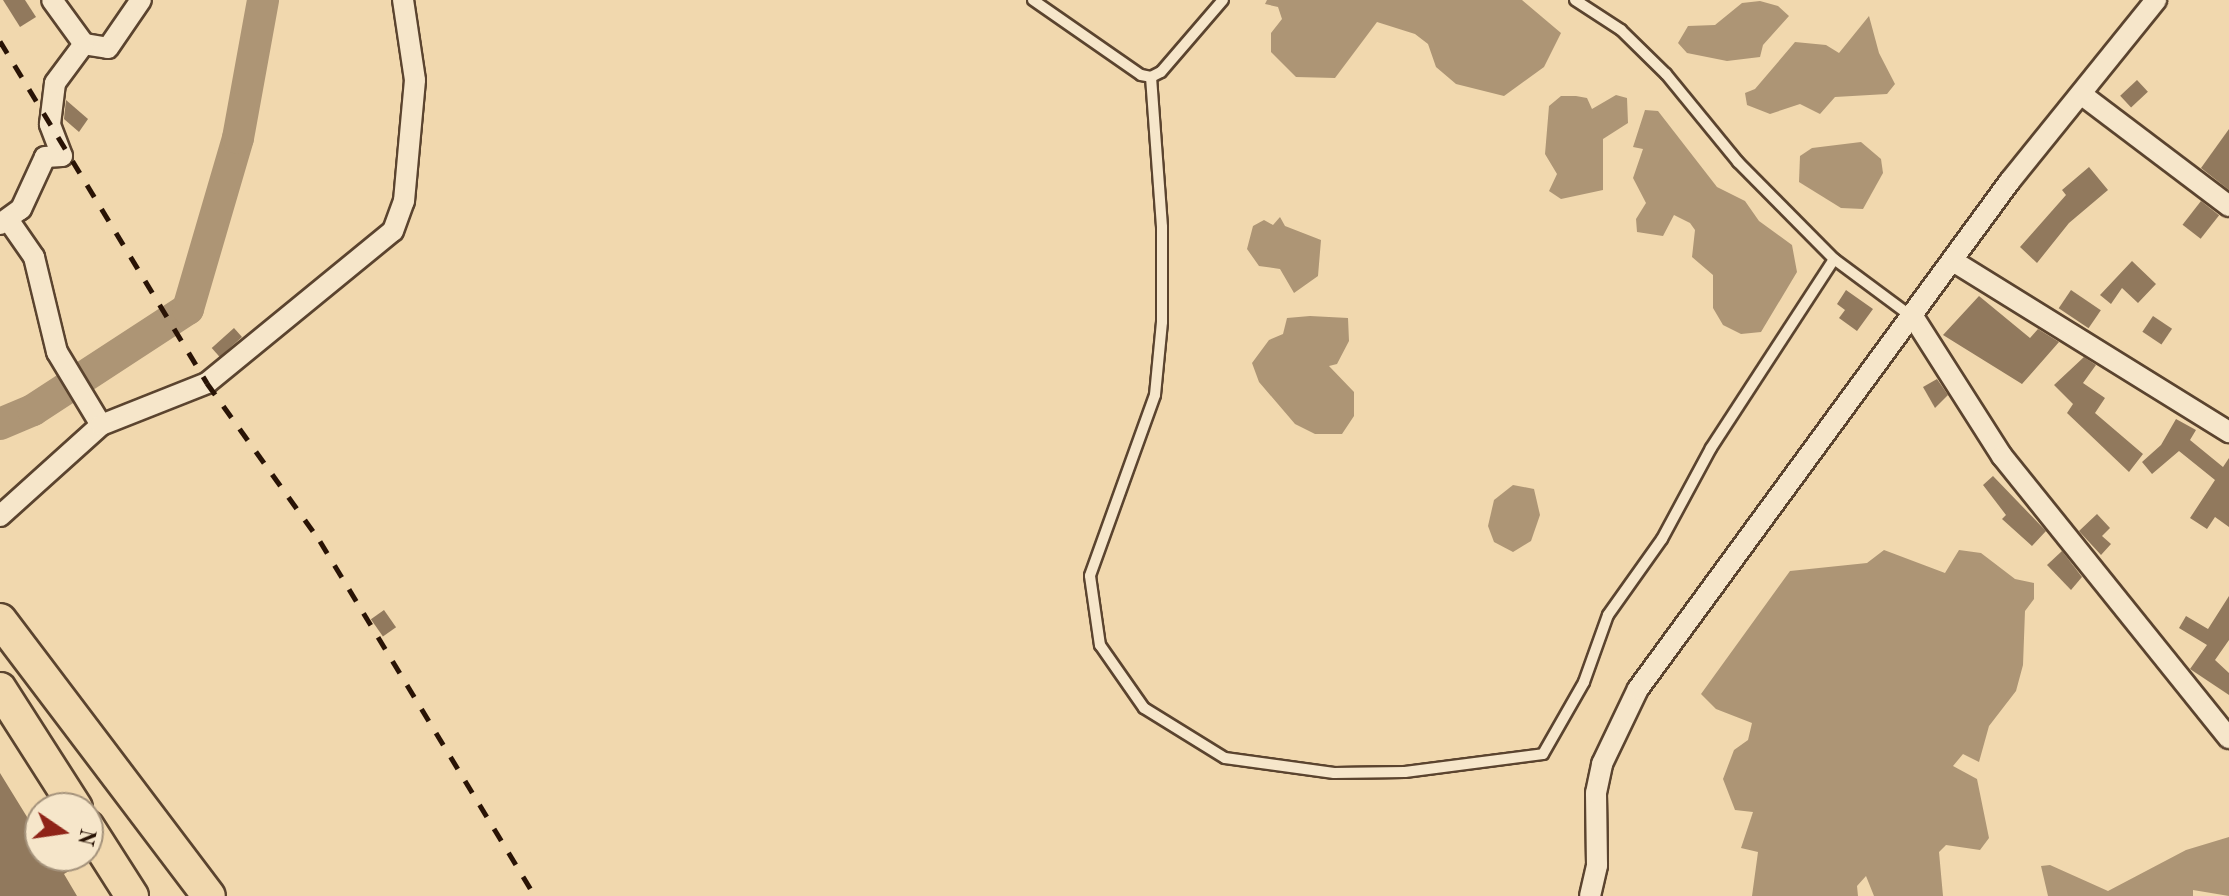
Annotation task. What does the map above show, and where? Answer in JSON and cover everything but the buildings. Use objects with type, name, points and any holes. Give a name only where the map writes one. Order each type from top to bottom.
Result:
[{"type":"main road","points":[[0,620],[209,896]]},
{"type":"main road","points":[[0,689],[66,792]]},
{"type":"main road","points":[[104,852],[132,896]]},
{"type":"street","points":[[52,0],[84,44],[108,48],[141,0]]},
{"type":"street","points":[[0,516],[101,425],[207,383],[393,231],[404,201],[415,80],[403,0]]},
{"type":"street","points":[[1590,896],[1597,865],[1596,793],[1617,724],[1953,261],[2156,0]]},
{"type":"street","points":[[84,44],[55,83],[50,124],[62,156],[45,157],[21,209],[4,222],[34,257],[57,352],[101,425]]},
{"type":"street","points":[[2081,94],[2229,206]]},
{"type":"street","points":[[1953,261],[2229,432]]},
{"type":"street","points":[[1914,318],[2002,456],[2229,738]]},
{"type":"lane","points":[[1033,0],[1141,75],[1151,77],[1161,72],[1223,0]]},
{"type":"lane","points":[[1575,0],[1621,30],[1655,63],[1738,162],[1834,259],[1914,318]]},
{"type":"lane","points":[[1151,77],[1162,227],[1162,322],[1155,395],[1090,576],[1100,645],[1144,708],[1225,758],[1334,773],[1405,772],[1543,754],[1584,682],[1608,615],[1662,539],[1711,448],[1834,259]]},
{"type":"shaded area","points":[[1267,0],[1522,0],[1561,33],[1544,67],[1504,96],[1456,84],[1436,67],[1428,44],[1415,34],[1377,22],[1335,78],[1296,77],[1271,52],[1271,33],[1282,19],[1278,7],[1265,4]]},
{"type":"shaded area","points":[[1760,1],[1778,6],[1789,16],[1763,45],[1760,57],[1727,61],[1687,53],[1678,43],[1688,26],[1715,25],[1742,3]]},
{"type":"shaded area","points":[[1869,16],[1879,53],[1895,84],[1887,94],[1835,97],[1820,114],[1800,104],[1770,114],[1747,105],[1745,93],[1755,89],[1795,42],[1826,45],[1839,53]]},
{"type":"shaded area","points":[[1616,95],[1627,98],[1628,123],[1603,139],[1603,190],[1561,199],[1549,191],[1557,174],[1545,154],[1549,106],[1561,96],[1576,96],[1587,98],[1592,109]]},
{"type":"shaded area","points":[[1645,110],[1658,111],[1717,187],[1745,201],[1759,221],[1792,245],[1797,272],[1761,332],[1741,334],[1723,325],[1713,308],[1713,275],[1692,257],[1695,230],[1690,223],[1674,215],[1663,236],[1637,232],[1636,219],[1646,203],[1633,178],[1643,149],[1633,147]]},
{"type":"shaded area","points":[[1861,142],[1881,159],[1883,173],[1863,209],[1841,208],[1799,182],[1800,156],[1812,148]]},
{"type":"shaded area","points":[[1280,217],[1285,226],[1321,240],[1318,276],[1294,293],[1280,269],[1259,266],[1247,249],[1253,226],[1264,220],[1273,225]]},
{"type":"shaded area","points":[[1287,318],[1348,318],[1349,341],[1337,364],[1329,366],[1354,392],[1354,416],[1342,434],[1315,434],[1295,424],[1259,382],[1252,363],[1269,340],[1283,334]]},
{"type":"shaded area","points":[[1513,485],[1534,489],[1540,515],[1531,541],[1513,552],[1494,542],[1488,526],[1494,500]]},
{"type":"shaded area","points":[[1884,550],[1945,573],[1959,550],[1981,553],[2015,579],[2034,583],[2034,599],[2025,611],[2023,665],[2016,691],[1989,726],[1979,762],[1963,754],[1953,766],[1977,779],[1989,838],[1980,850],[1946,845],[1939,852],[1943,896],[1874,896],[1866,876],[1857,886],[1858,896],[1752,896],[1758,852],[1741,848],[1753,812],[1735,810],[1723,779],[1734,750],[1748,740],[1752,723],[1716,709],[1701,694],[1790,571],[1867,563]]},
{"type":"shaded area","points":[[2229,837],[2229,896],[2193,890],[2193,896],[2048,896],[2041,866],[2050,865],[2108,891],[2186,850]]},
{"type":"waterway","points":[[0,424],[33,410],[188,309],[238,138],[263,0]]},
{"type":"railway","points":[[0,41],[207,383],[320,541],[535,896]]}]
